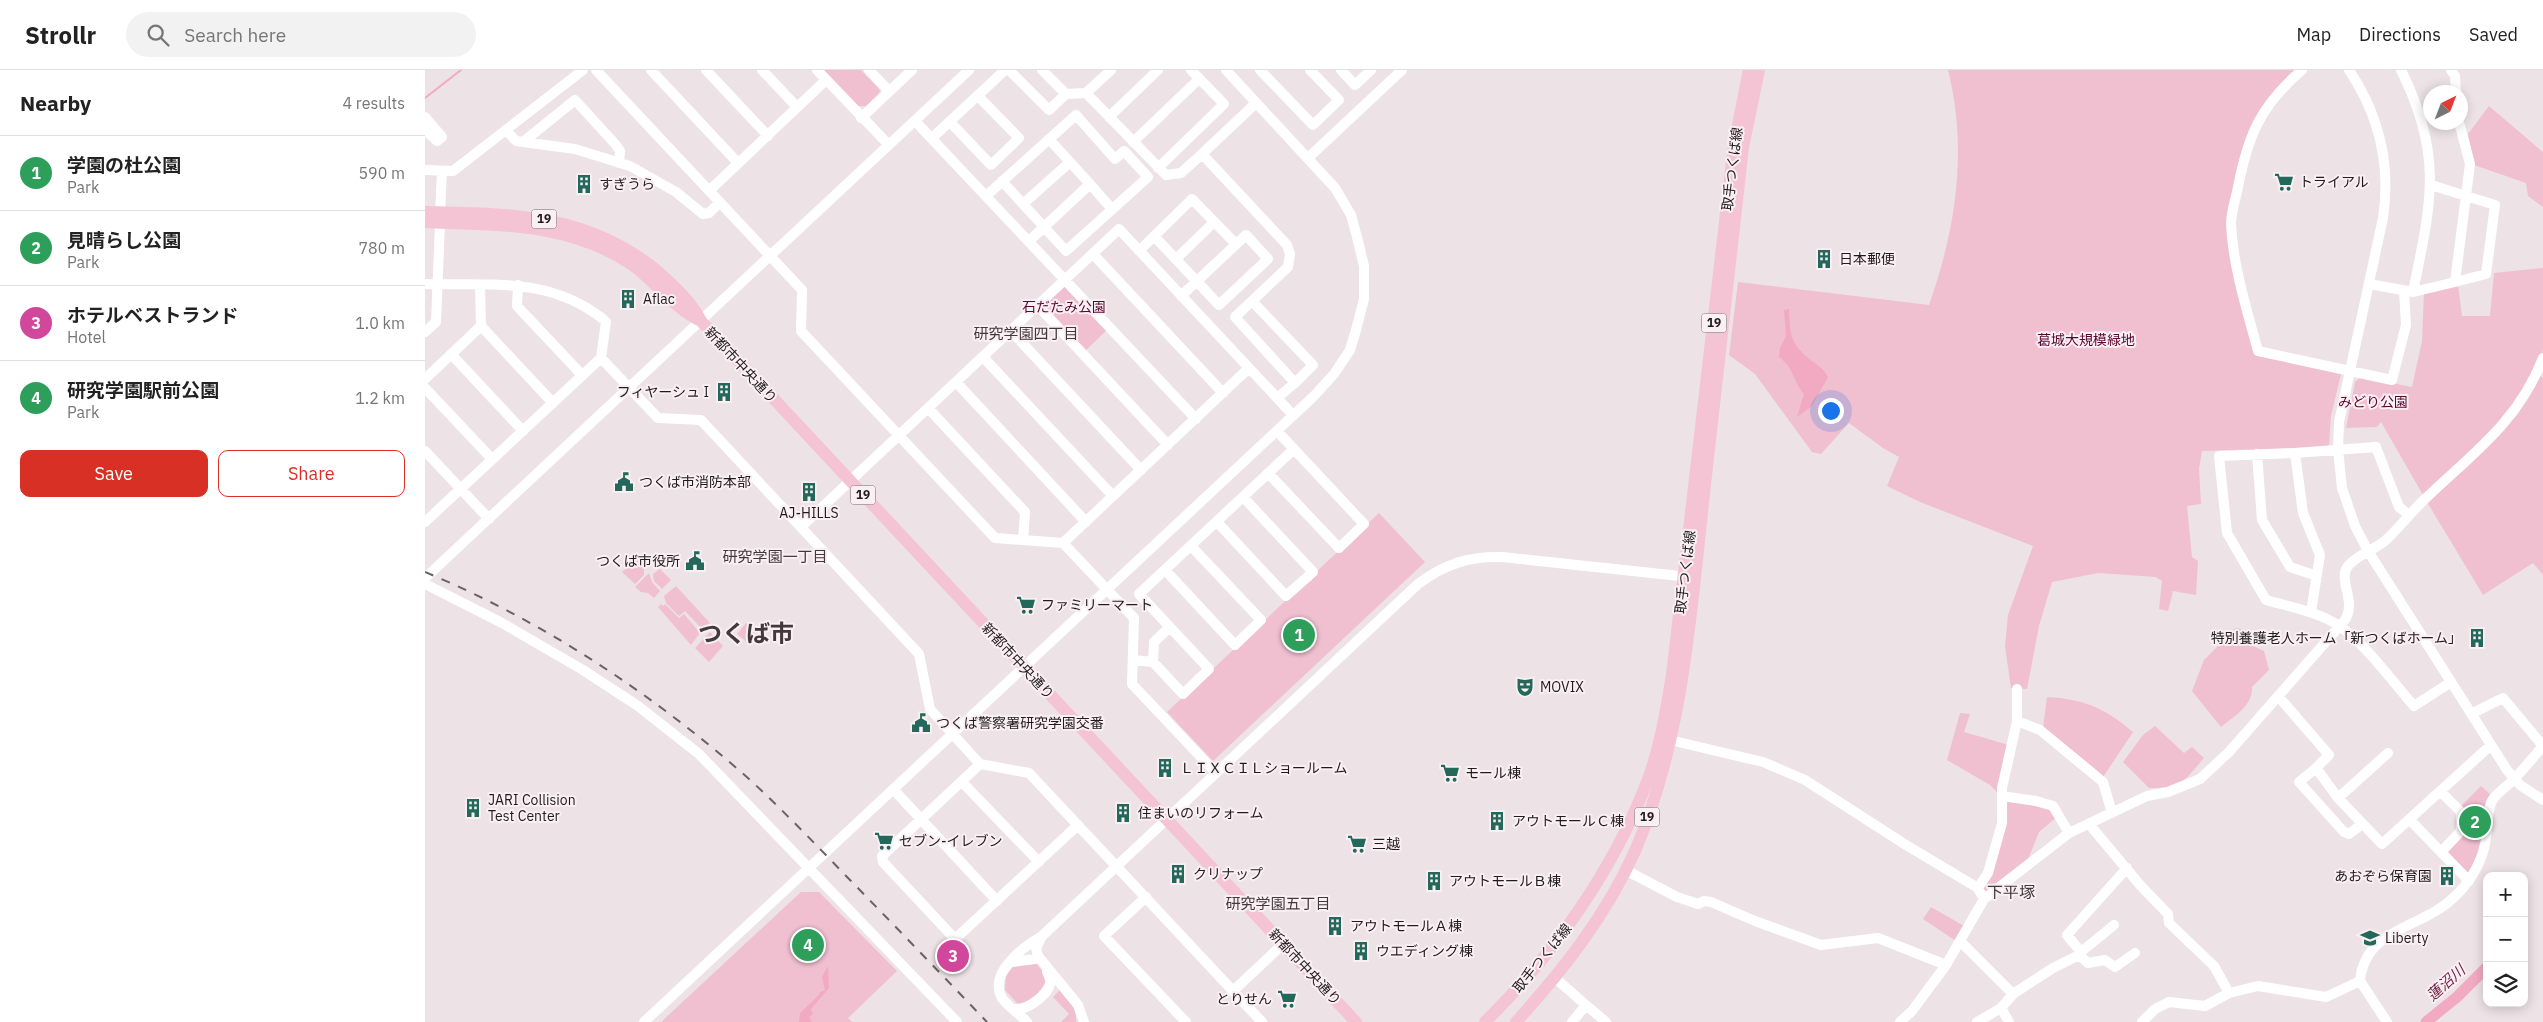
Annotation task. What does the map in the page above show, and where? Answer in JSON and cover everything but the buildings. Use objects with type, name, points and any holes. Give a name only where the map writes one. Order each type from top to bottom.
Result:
[{"type":"main road","name":"取手つくば線","points":[[1516,1022],[1555,978],[1604,910],[1634,852],[1646,824],[1669,740],[1682,679],[1690,577],[1734,145],[1749,70]]},
{"type":"main road","name":"取手つくば線","points":[[1485,1022],[1525,980],[1572,921],[1608,863],[1647,782],[1669,698],[1690,577],[1743,147],[1759,70]]},
{"type":"main road","name":"新都市中央通り","points":[[425,212],[440,218],[536,228],[585,240],[608,249],[632,264],[686,314],[701,321],[1356,1022]]},
{"type":"main road","name":"新都市中央通り","points":[[425,222],[440,218]]},
{"type":"street","points":[[425,170],[453,171],[583,70]]},
{"type":"street","points":[[595,70],[710,190],[802,290],[801,331],[995,538],[1063,543],[1134,618],[1132,684],[1216,773]]},
{"type":"street","points":[[651,70],[738,163]]},
{"type":"street","points":[[706,70],[767,136]]},
{"type":"street","points":[[762,70],[797,108]]},
{"type":"street","points":[[817,70],[861,118],[889,145]]},
{"type":"street","points":[[869,70],[889,91]]},
{"type":"street","points":[[861,118],[912,70]]},
{"type":"street","points":[[425,578],[969,70]]},
{"type":"street","points":[[932,138],[1005,70]]},
{"type":"street","points":[[1009,70],[1049,110],[1066,94],[1087,93],[1111,70]]},
{"type":"street","points":[[1042,70],[1066,94]]},
{"type":"street","points":[[1050,78],[1059,70]]},
{"type":"street","points":[[1109,117],[1158,70]]},
{"type":"street","points":[[1158,168],[1224,104],[1191,70]]},
{"type":"street","points":[[644,1022],[1293,415],[1334,374],[1350,350],[1364,299],[1364,266],[1351,215],[1335,188],[1225,70]]},
{"type":"street","points":[[1260,70],[1313,125],[1339,100],[1310,70]]},
{"type":"street","points":[[1341,70],[1355,85],[1371,70]]},
{"type":"street","points":[[1308,158],[1402,70]]},
{"type":"street","points":[[2302,70],[2281,90],[2258,121],[2250,136],[2231,222],[2235,259],[2258,351],[2392,380],[2406,325],[2408,292],[2427,224],[2431,185],[2429,159],[2422,122],[2401,70]]},
{"type":"street","points":[[2349,70],[2375,120],[2385,162],[2385,206],[2339,422],[2340,476],[2346,503],[2368,551],[2491,745],[2514,779],[2543,800]]},
{"type":"street","points":[[2451,70],[2455,76],[2456,85]]},
{"type":"street","points":[[1133,142],[1199,79]]},
{"type":"street","points":[[710,190],[826,80]]},
{"type":"street","points":[[1087,93],[1166,175],[1177,175],[1256,103]]},
{"type":"street","points":[[949,122],[991,165],[1019,138],[978,96]]},
{"type":"street","points":[[523,142],[575,100],[620,151],[619,162]]},
{"type":"street","points":[[986,196],[1002,181],[1076,114],[1115,159],[1124,151],[1148,177],[1066,251],[1002,181]]},
{"type":"street","points":[[425,116],[442,137],[437,141],[425,130]]},
{"type":"street","points":[[915,120],[1196,419]]},
{"type":"street","points":[[506,130],[516,141],[575,149],[619,162],[657,180],[703,214],[709,213],[720,202]]},
{"type":"street","points":[[2455,282],[2470,164],[2461,130]]},
{"type":"street","points":[[1049,139],[1113,209]]},
{"type":"street","points":[[1202,154],[1287,245],[1290,254],[1288,267],[1235,317],[1295,383]]},
{"type":"street","points":[[1023,204],[1070,162]]},
{"type":"street","points":[[425,332],[436,322],[436,284],[442,171]]},
{"type":"street","points":[[1029,241],[1090,184]]},
{"type":"street","points":[[2369,284],[2408,292],[2486,274],[2495,205],[2431,185]]},
{"type":"street","points":[[1139,251],[1192,199],[1236,244]]},
{"type":"street","points":[[1175,259],[1214,222]]},
{"type":"street","points":[[801,527],[1119,229],[1293,415]]},
{"type":"street","points":[[1154,236],[1175,259],[1197,281],[1219,305],[1268,259],[1246,235],[1236,244],[1197,281],[1181,296]]},
{"type":"street","points":[[1093,254],[1223,393]]},
{"type":"street","points":[[425,284],[517,285],[541,288],[566,296],[606,322],[601,358],[461,489],[427,517]]},
{"type":"street","points":[[480,285],[481,326],[553,403]]},
{"type":"street","points":[[517,285],[517,306],[582,375]]},
{"type":"street","points":[[1253,301],[1313,365],[1277,398]]},
{"type":"street","points":[[1038,306],[1168,445]]},
{"type":"street","points":[[425,379],[481,326]]},
{"type":"street","points":[[1011,331],[1141,470]]},
{"type":"street","points":[[451,354],[523,431]]},
{"type":"street","points":[[983,357],[1113,496]]},
{"type":"street","points":[[601,358],[657,418],[701,420],[919,654],[930,709],[980,764],[1029,773],[1262,1022]]},
{"type":"street","points":[[1900,1022],[1912,1011],[1946,965],[1983,899],[2069,833],[2147,796],[2168,792],[2200,779],[2229,752],[2340,627],[2348,614],[2350,606],[2345,571],[2352,562],[2384,542],[2423,500],[2489,440],[2515,411],[2532,384],[2543,358]]},
{"type":"street","points":[[1063,543],[1249,368]]},
{"type":"street","points":[[956,382],[1086,522]]},
{"type":"street","points":[[425,388],[492,460]]},
{"type":"street","points":[[928,408],[1025,512],[1023,540]]},
{"type":"street","points":[[1268,473],[1339,548],[1364,524],[1277,430]]},
{"type":"street","points":[[2409,515],[2399,507],[2376,447],[2219,456],[2227,532],[2266,600],[2311,612],[2340,627],[2368,653],[2414,706],[2451,682]]},
{"type":"street","points":[[1133,660],[1153,662],[1183,694],[1209,669],[1139,594],[1294,449]]},
{"type":"street","points":[[425,451],[489,519]]},
{"type":"street","points":[[2295,453],[2303,513],[2320,556],[2311,612]]},
{"type":"street","points":[[2257,454],[2262,520],[2290,567],[2317,576]]},
{"type":"street","points":[[1217,522],[1286,596],[1313,572],[1243,497]]},
{"type":"street","points":[[1165,570],[1235,645],[1261,620],[1191,546]]},
{"type":"street","points":[[1027,1022],[1003,1000],[999,986],[1001,973],[1009,963],[1032,941],[1042,936],[1418,584],[1449,564],[1471,558],[1503,557],[1690,577]]},
{"type":"street","points":[[425,584],[552,650],[638,706],[699,754],[957,1022]]},
{"type":"street","points":[[1153,662],[1154,642],[1170,627]]},
{"type":"street","points":[[1978,888],[1988,873],[2003,823],[2002,788],[2017,721],[2017,689]]},
{"type":"street","points":[[2278,696],[2329,755],[2299,782],[2345,832],[2349,834],[2362,824]]},
{"type":"street","points":[[2387,1022],[2360,981],[2366,956],[2388,934],[2412,925],[2435,912],[2452,899],[2469,881],[2485,846],[2492,800],[2514,779],[2543,746],[2503,698],[2471,714]]},
{"type":"street","points":[[2017,721],[2040,730],[2103,782],[2112,813]]},
{"type":"street","points":[[1669,740],[1763,762],[1805,780],[1906,845],[1978,888],[1983,899]]},
{"type":"street","points":[[2316,768],[2338,798],[2382,844],[2491,745]]},
{"type":"street","points":[[2338,798],[2388,753]]},
{"type":"street","points":[[980,764],[882,856],[883,862],[955,939],[1078,825]]},
{"type":"street","points":[[962,782],[1039,862]]},
{"type":"street","points":[[893,789],[997,901]]},
{"type":"street","points":[[2440,791],[2461,812],[2461,831],[2441,852]]},
{"type":"street","points":[[2002,796],[2037,801],[2053,806],[2069,833]]},
{"type":"street","points":[[2410,820],[2469,881]]},
{"type":"street","points":[[2089,824],[2140,885],[2168,914],[2169,923],[2214,966],[2229,993]]},
{"type":"street","points":[[2127,868],[2067,935],[2088,963],[2105,960],[2115,967],[2135,954]]},
{"type":"street","points":[[1631,873],[1677,897],[1698,904],[1703,901],[1711,902],[1755,922],[1821,945],[1879,938],[1946,965]]},
{"type":"street","points":[[1146,898],[1104,936],[1186,1022]]},
{"type":"street","points":[[1977,1022],[2001,1008],[2013,994],[2053,968],[2080,954],[2114,925]]},
{"type":"street","points":[[1015,1009],[1022,1010],[1029,1007],[1050,985],[1048,974],[1035,959],[1033,953],[1042,936]]},
{"type":"street","points":[[1960,941],[2013,994]]},
{"type":"street","points":[[1233,991],[1283,944]]},
{"type":"street","points":[[1036,948],[1039,959],[1081,1010],[1084,1022]]},
{"type":"street","points":[[1009,963],[1019,959],[1035,959]]},
{"type":"street","points":[[1555,978],[1606,1022]]},
{"type":"street","points":[[2142,1022],[2155,1009],[2169,1002],[2205,1006],[2229,993],[2258,986],[2326,997],[2360,981]]},
{"type":"street","points":[[1572,1022],[1587,1005]]},
{"type":"street","points":[[2001,1008],[2009,1022]]},
{"type":"street","points":[[1912,1011],[1916,1022]]},
{"type":"green space","points":[[823,70],[861,70],[880,92],[866,106],[857,106]]},
{"type":"green space","name":"葛城大規模緑地","points":[[1948,70],[2298,70],[2249,131],[2229,219],[2255,354],[2341,374],[2331,416],[2329,445],[2326,447],[2202,451],[2199,469],[2201,504],[2187,506],[2192,557],[2198,561],[2196,595],[2173,591],[2168,611],[2159,609],[2162,581],[2156,577],[2098,573],[2052,582],[2039,626],[2027,689],[2011,688],[2005,646],[2008,615],[2033,546],[1920,502],[1887,486],[1899,457],[1883,448],[1849,423],[1821,454],[1812,452],[1755,374],[1729,355],[1738,282],[1929,305],[1946,247],[1956,189],[1957,129]]},
{"type":"green space","points":[[2489,106],[2543,152],[2543,207],[2528,196],[2526,183],[2474,165],[2468,134]]},
{"type":"green space","name":"みどり公園","points":[[2543,268],[2543,349],[2537,370],[2512,410],[2495,429],[2423,495],[2381,422],[2377,427],[2346,428],[2355,382],[2361,377],[2412,387],[2422,341],[2424,292],[2458,285],[2462,316],[2490,316],[2494,273]]},
{"type":"green space","name":"石だたみ公園","points":[[1063,284],[1108,329],[1084,352],[1043,304]]},
{"type":"green space","points":[[2540,375],[2543,378],[2543,575],[2533,563],[2483,595],[2427,502],[2518,414]]},
{"type":"green space","points":[[1379,513],[1425,562],[1213,761],[1167,712]]},
{"type":"green space","points":[[637,558],[644,567],[644,575],[635,584],[622,572]]},
{"type":"green space","points":[[660,569],[671,580],[662,589],[654,581],[653,574]]},
{"type":"green space","points":[[649,573],[652,582],[660,591],[654,598],[635,587]]},
{"type":"green space","points":[[676,586],[710,623],[703,630],[685,611],[679,616],[666,603],[664,596]]},
{"type":"green space","points":[[661,604],[663,606],[665,604],[679,618],[684,614],[700,633],[691,645],[658,607]]},
{"type":"green space","points":[[746,623],[755,633],[747,639],[748,643],[737,634]]},
{"type":"green space","points":[[2236,628],[2253,632],[2253,646],[2264,651],[2269,670],[2252,687],[2246,705],[2237,715],[2221,727],[2192,691],[2204,660]]},
{"type":"green space","points":[[710,632],[723,646],[709,662],[695,648]]},
{"type":"green space","points":[[2047,697],[2072,700],[2093,706],[2113,717],[2133,732],[2103,777],[2043,728]]},
{"type":"green space","points":[[1960,713],[1970,714],[1964,732],[2009,745],[1997,792],[1990,785],[1947,760]]},
{"type":"green space","points":[[2155,726],[2184,753],[2192,747],[2204,758],[2186,778],[2176,785],[2149,788],[2123,762],[2143,735]]},
{"type":"green space","points":[[2481,786],[2491,795],[2483,843],[2469,876],[2446,853],[2465,832],[2460,807]]},
{"type":"green space","points":[[2007,801],[2041,806],[2047,808],[2057,817],[2039,832],[2027,862],[1989,893],[1984,891],[1982,887],[2006,822]]},
{"type":"green space","points":[[801,892],[819,892],[897,971],[848,1018],[852,1022],[661,1022]]},
{"type":"green space","points":[[1931,907],[1964,926],[1956,941],[1923,919]]},
{"type":"green space","points":[[1035,962],[1047,977],[1036,995],[1027,1001],[1017,1003],[1005,990],[1006,976],[1013,967]]},
{"type":"green space","points":[[1060,990],[1072,1004],[1076,1022],[1061,1022],[1069,1014],[1053,997]]},
{"type":"shaded area","points":[[1789,309],[1791,332],[1795,344],[1828,377],[1812,406],[1797,417],[1804,394],[1791,370],[1779,357],[1780,348],[1786,336],[1784,310]]},
{"type":"shaded area","points":[[828,966],[829,988],[811,1009],[813,1014],[809,1017],[812,1022],[799,1022],[800,1013],[820,992],[825,990],[822,977]]},
{"type":"waterway","points":[[425,98],[461,70]]},
{"type":"waterway","name":"蓮沼川","points":[[2426,1022],[2457,997],[2483,971]]},
{"type":"railway","points":[[425,572],[469,591],[512,613],[595,662],[635,689],[712,748],[749,779],[788,816],[987,1022]]},
{"type":"place","name":"トライアル","points":[[2284,182]]},
{"type":"place","name":"すぎうら","points":[[584,184]]},
{"type":"place","name":"日本郵便","points":[[1824,259]]},
{"type":"place","name":"Aflac","points":[[628,299]]},
{"type":"place","name":"フィヤーシュ I","points":[[724,392]]},
{"type":"place","name":"つくば市消防本部","points":[[624,482]]},
{"type":"place","name":"AJ-HILLS","points":[[809,492]]},
{"type":"place","name":"つくば市役所","points":[[695,561]]},
{"type":"place","name":"ファミリーマート","points":[[1026,605]]},
{"type":"place","name":"学園の杜公園","points":[[1299,635]]},
{"type":"place","name":"特別養護老人ホーム「新つくばホーム」","points":[[2477,638]]},
{"type":"place","name":"MOVIX","points":[[1525,687]]},
{"type":"place","name":"つくば警察署研究学園交番","points":[[921,723]]},
{"type":"place","name":"ＬＩＸＣＩＬショールーム","points":[[1165,768]]},
{"type":"place","name":"モール棟","points":[[1450,773]]},
{"type":"place","name":"JARI Collision Test Center","points":[[473,808]]},
{"type":"place","name":"住まいのリフォーム","points":[[1123,813]]},
{"type":"place","name":"アウトモールＣ棟","points":[[1497,821]]},
{"type":"place","name":"見晴らし公園","points":[[2475,822]]},
{"type":"place","name":"セブン-イレブン","points":[[884,841]]},
{"type":"place","name":"三越","points":[[1357,844]]},
{"type":"place","name":"クリナップ","points":[[1178,874]]},
{"type":"place","name":"あおぞら保育園","points":[[2447,876]]},
{"type":"place","name":"アウトモールＢ棟","points":[[1434,881]]},
{"type":"place","name":"アウトモールＡ棟","points":[[1335,926]]},
{"type":"place","name":"Liberty","points":[[2370,938]]},
{"type":"place","name":"研究学園駅前公園","points":[[808,945]]},
{"type":"place","name":"ウエディング棟","points":[[1361,951]]},
{"type":"place","name":"ホテルベストランド","points":[[953,956]]},
{"type":"place","name":"とりせん","points":[[1287,999]]},
{"type":"district","name":"研究学園四丁目","points":[[1026,334]]},
{"type":"district","name":"研究学園一丁目","points":[[775,557]]},
{"type":"district","name":"つくば市","points":[[746,634]]},
{"type":"district","name":"下平塚","points":[[2011,892]]},
{"type":"district","name":"研究学園五丁目","points":[[1278,904]]}]
